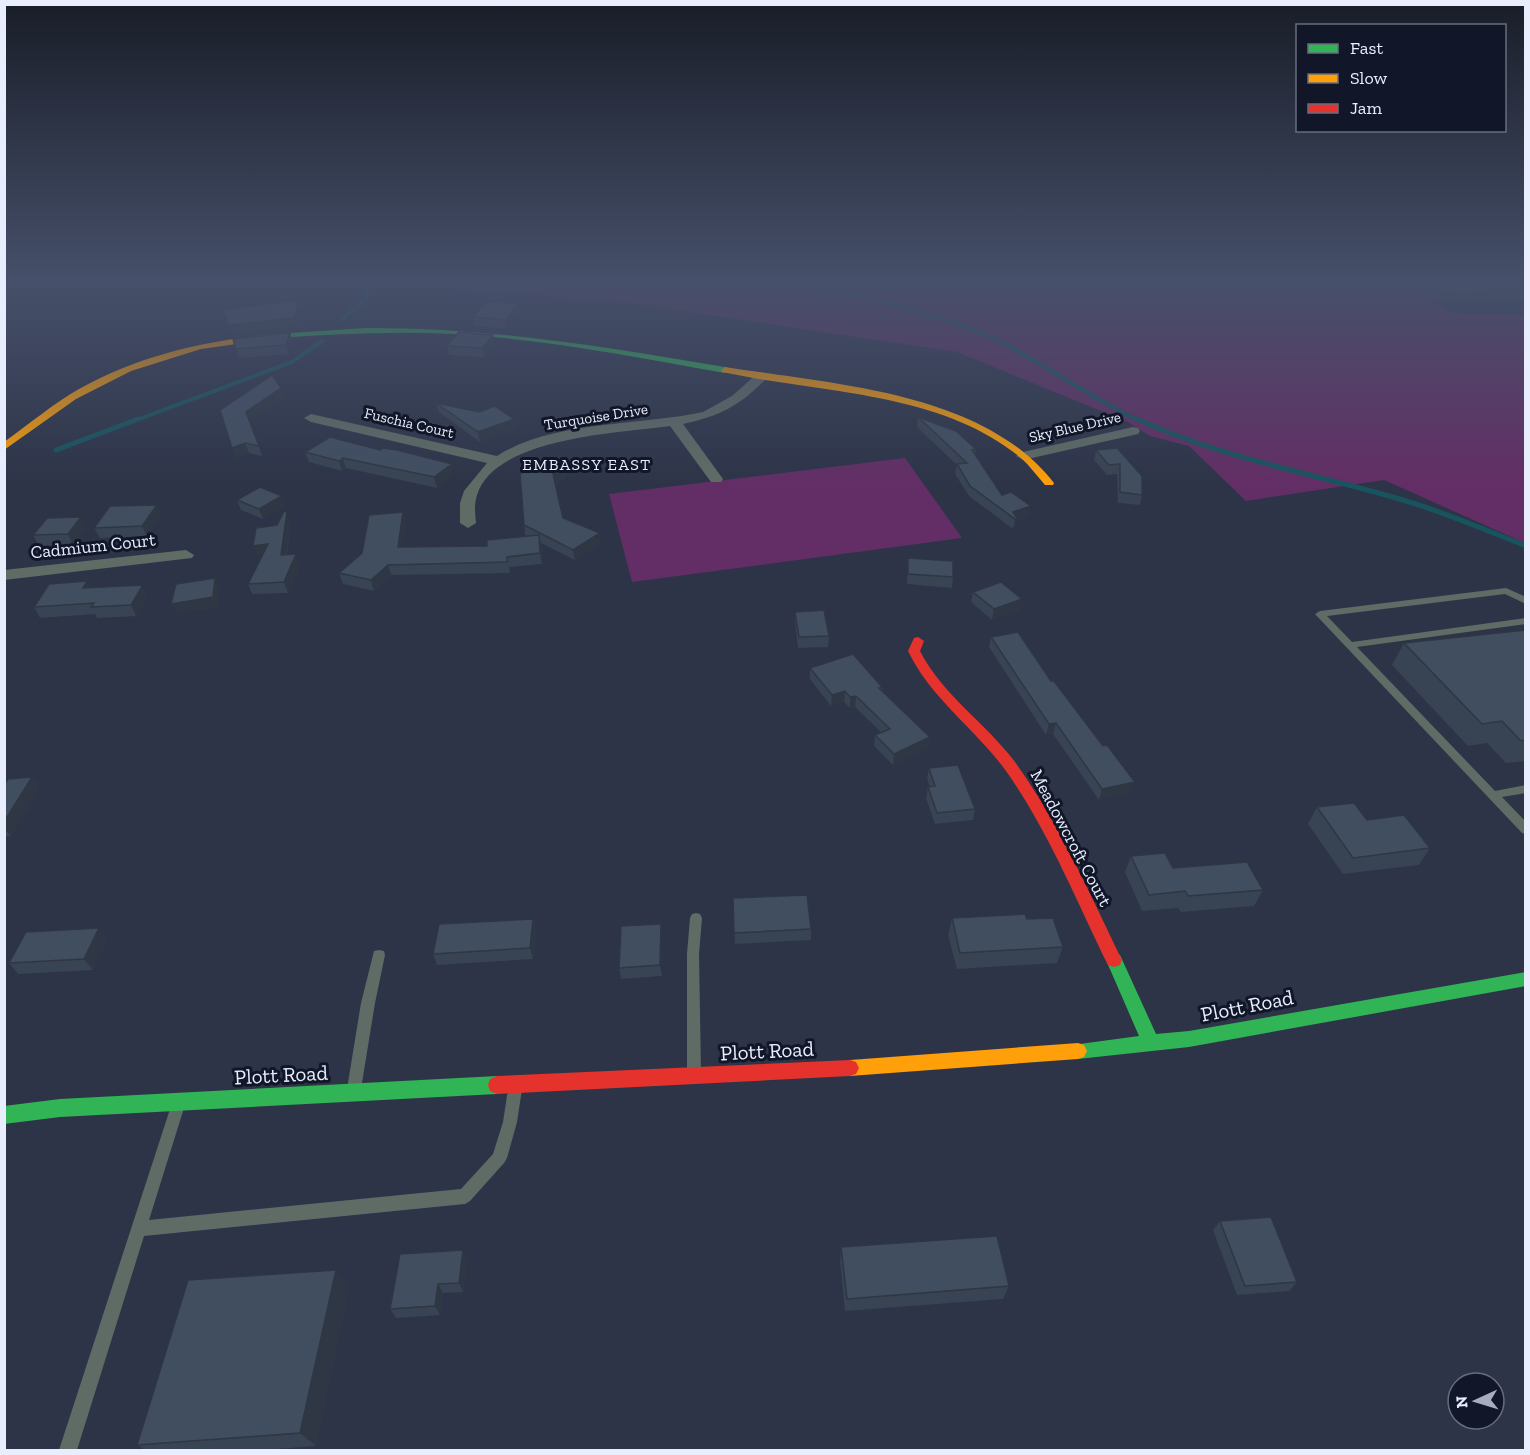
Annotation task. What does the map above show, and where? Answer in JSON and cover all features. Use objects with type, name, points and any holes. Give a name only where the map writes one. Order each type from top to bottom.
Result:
[{"type":"street","points":[[4,447],[66,401],[118,374],[192,349]]},
{"type":"street","points":[[594,349],[875,395],[919,406],[975,427],[1023,456],[1049,483]]},
{"type":"street","name":"Turquoise Drive","points":[[468,523],[470,491],[486,471],[520,450],[550,440],[705,416],[732,404],[762,376]]},
{"type":"street","name":"Fuschia Court","points":[[311,418],[499,461]]},
{"type":"street","points":[[674,422],[716,479]]},
{"type":"street","name":"Sky Blue Drive","points":[[1023,456],[1133,430]]},
{"type":"street","name":"Cadmium Court","points":[[4,575],[186,555]]},
{"type":"street","name":"Meadowcroft Court","points":[[918,641],[914,651],[922,670],[993,745],[1034,802],[1109,948],[1151,1043]]},
{"type":"street","name":"Plott Road","points":[[4,1115],[60,1108],[924,1064],[1189,1039],[1263,1023],[1526,979]]},
{"type":"lane","points":[[1526,601],[1506,591],[1320,614],[1526,830]]},
{"type":"lane","points":[[1350,645],[1526,621]]},
{"type":"lane","points":[[1493,795],[1526,789]]},
{"type":"lane","points":[[694,1075],[693,954],[696,918]]},
{"type":"lane","points":[[354,1092],[368,1003],[379,955]]},
{"type":"lane","points":[[139,1229],[465,1196],[499,1158],[510,1122],[516,1084]]},
{"type":"lane","points":[[68,1450],[179,1102]]},
{"type":"shaded area","points":[[936,349],[1525,349],[1525,543],[1384,480],[1246,501],[1189,446],[1150,436],[1128,422],[957,352]]},
{"type":"shaded area","points":[[905,458],[962,538],[632,582],[609,494]]},
{"type":"building","points":[[272,375],[281,388],[246,412],[259,446],[245,443],[232,448],[220,410]]},
{"type":"building","points":[[436,403],[479,412],[495,406],[514,419],[478,432]]},
{"type":"building","points":[[918,417],[956,431],[976,449],[972,450],[1002,495],[1011,492],[1031,506],[1013,512],[1017,518],[1015,519],[970,486],[957,464],[967,463]]},
{"type":"building","points":[[330,437],[380,450],[383,448],[397,450],[452,464],[434,477],[343,458],[339,461],[305,452]]},
{"type":"building","points":[[1117,448],[1142,476],[1142,495],[1120,492],[1120,464],[1109,465],[1096,450]]},
{"type":"building","points":[[544,457],[567,464],[553,474],[563,518],[600,533],[573,550],[524,525],[520,474]]},
{"type":"building","points":[[260,487],[282,496],[259,509],[237,500]]},
{"type":"building","points":[[157,505],[142,526],[94,528],[110,506]]},
{"type":"building","points":[[284,511],[287,512],[281,555],[296,554],[284,582],[248,584],[268,544],[253,546],[256,528],[277,525]]},
{"type":"building","points":[[403,512],[398,547],[487,546],[487,540],[539,535],[540,553],[507,557],[507,562],[388,565],[371,580],[339,573],[362,553],[369,515]]},
{"type":"building","points":[[81,517],[68,534],[33,535],[47,518]]},
{"type":"building","points":[[908,558],[953,561],[953,577],[908,574]]},
{"type":"building","points":[[215,578],[213,597],[171,604],[176,584]]},
{"type":"building","points":[[87,581],[83,588],[143,585],[131,605],[91,607],[94,603],[34,607],[49,584]]},
{"type":"building","points":[[1001,582],[1022,599],[994,609],[973,592]]},
{"type":"building","points":[[824,610],[829,636],[799,637],[795,612]]},
{"type":"building","points":[[1526,630],[1526,740],[1521,741],[1502,721],[1482,724],[1404,643]]},
{"type":"building","points":[[1018,632],[1051,681],[1054,681],[1103,746],[1107,745],[1135,782],[1102,789],[1056,723],[1049,724],[991,637]]},
{"type":"building","points":[[853,654],[882,687],[879,688],[930,737],[894,754],[875,735],[890,729],[856,696],[850,697],[845,691],[832,695],[810,668]]},
{"type":"building","points":[[958,765],[975,809],[937,813],[928,787],[935,786],[929,768]]},
{"type":"building","points":[[32,777],[4,822],[4,785],[8,779]]},
{"type":"building","points":[[1354,803],[1367,820],[1404,815],[1430,848],[1353,858],[1317,807]]},
{"type":"building","points":[[1165,853],[1173,868],[1247,862],[1263,890],[1188,896],[1185,891],[1149,895],[1131,856]]},
{"type":"building","points":[[807,895],[811,929],[734,933],[733,898]]},
{"type":"building","points":[[1025,914],[1027,919],[1053,918],[1063,947],[960,953],[952,918]]},
{"type":"building","points":[[533,919],[530,948],[433,954],[439,924]]},
{"type":"building","points":[[661,924],[660,965],[619,968],[621,926]]},
{"type":"building","points":[[99,928],[84,959],[9,963],[26,932]]},
{"type":"building","points":[[1271,1217],[1297,1282],[1245,1286],[1220,1221]]},
{"type":"building","points":[[997,1236],[1009,1286],[847,1299],[841,1247]]},
{"type":"building","points":[[463,1250],[459,1283],[438,1284],[435,1306],[390,1309],[400,1254]]},
{"type":"building","points":[[336,1270],[300,1433],[137,1445],[188,1280]]},
{"type":"waterway","points":[[134,421],[292,362],[311,349]]},
{"type":"waterway","points":[[1014,349],[1140,421]]},
{"type":"waterway","points":[[56,450],[138,419]]},
{"type":"waterway","points":[[1137,419],[1167,432],[1230,453],[1424,507],[1526,546]]},
{"type":"traffic: fast","points":[[604,349],[725,370]]},
{"type":"traffic: fast","points":[[1114,960],[1151,1043]]},
{"type":"traffic: fast","points":[[1078,1051],[1189,1039],[1526,979]]},
{"type":"traffic: fast","points":[[4,1115],[60,1108],[497,1085]]},
{"type":"traffic: slow","points":[[4,447],[73,397],[105,379],[152,360],[193,349]]},
{"type":"traffic: slow","points":[[725,370],[879,395],[954,417],[989,433],[1020,453],[1049,483]]},
{"type":"traffic: slow","points":[[850,1068],[1078,1051]]},
{"type":"traffic: jam","points":[[918,641],[914,651],[929,676],[948,700],[998,750],[1039,810],[1114,960]]},
{"type":"traffic: jam","points":[[497,1085],[850,1068]]},
{"type":"district","name":"EMBASSY EAST","points":[[587,464]]}]
